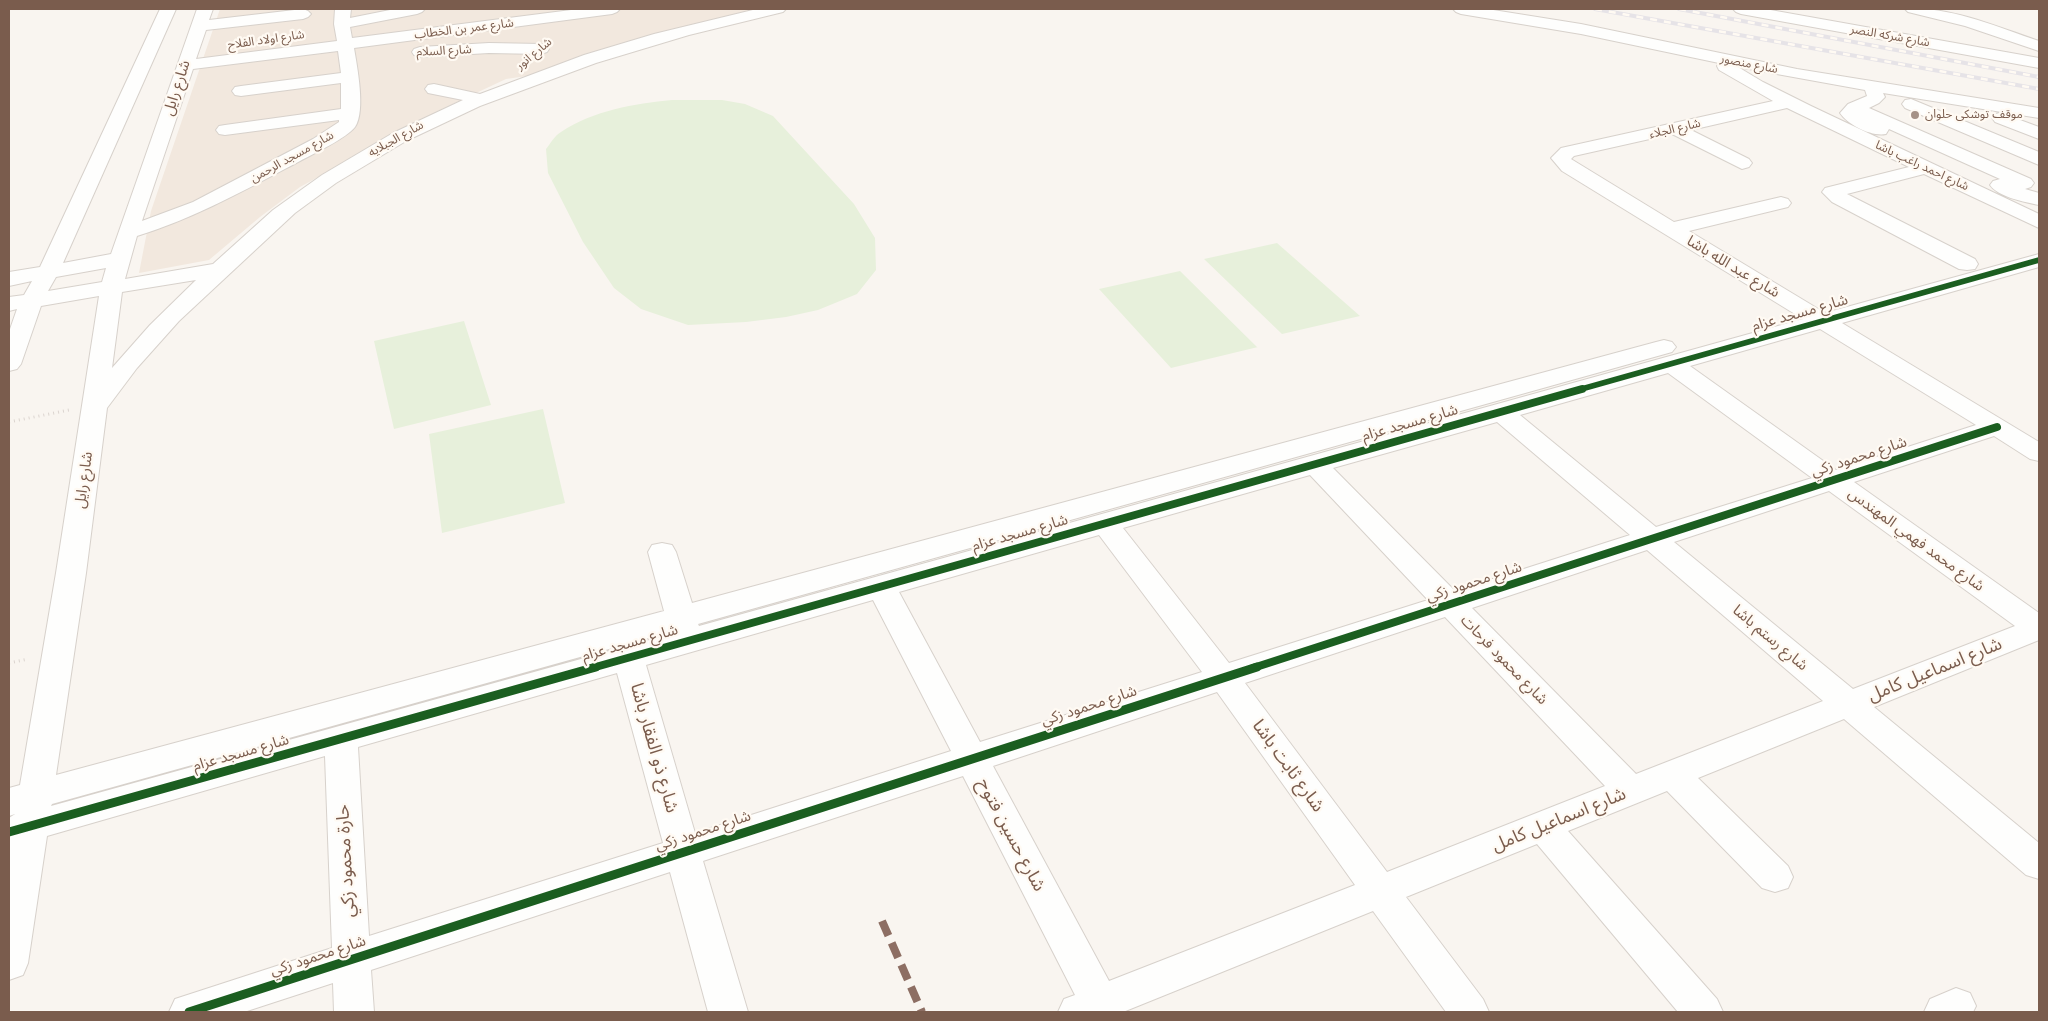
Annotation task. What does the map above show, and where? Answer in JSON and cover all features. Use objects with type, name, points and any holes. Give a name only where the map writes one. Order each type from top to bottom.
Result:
[{"type":"street","points":[[241,91],[348,44],[398,13],[417,9]]},
{"type":"street","points":[[490,9],[496,25]]},
{"type":"street","name":"شارع عمر بن الخطاب","points":[[196,33],[348,44],[496,25],[566,22],[612,9]]},
{"type":"street","name":"شارع الجبلايه","points":[[96,405],[134,357],[219,270],[295,203],[357,160],[397,137],[480,98],[530,79],[654,39],[737,17],[778,9]]},
{"type":"street","name":"شارع منصور","points":[[1461,9],[1685,46]]},
{"type":"street","name":"شارع منصور","points":[[1521,9],[1727,55],[2039,111]]},
{"type":"street","name":"شارع شركه النصر","points":[[1740,9],[2039,63]]},
{"type":"street","name":"شارع شركه النصر","points":[[1772,9],[2039,58]]},
{"type":"street","points":[[1913,9],[1968,15],[1985,10]]},
{"type":"street","points":[[398,13],[410,36]]},
{"type":"street","points":[[9,364],[30,301],[49,271],[166,14],[196,33],[303,14]]},
{"type":"street","points":[[1919,36],[1951,14]]},
{"type":"street","points":[[1951,14],[1970,23],[2039,46]]},
{"type":"street","points":[[2003,18],[2030,29]]},
{"type":"street","name":"شارع انور","points":[[530,79],[513,76],[511,73],[541,49],[566,22]]},
{"type":"street","name":"شارع اولاد الفلاح","points":[[324,32],[348,44]]},
{"type":"street","name":"شارع اولاد الفلاح","points":[[196,33],[295,36]]},
{"type":"street","name":"شارع رايل","points":[[9,963],[20,829],[36,794],[96,405],[111,289],[128,232],[196,33]]},
{"type":"street","points":[[225,130],[350,113],[348,44]]},
{"type":"street","name":"شارع احمد راغب باشا","points":[[1685,46],[1685,55],[1695,62],[1793,105],[2039,222]]},
{"type":"street","points":[[466,66],[489,48]]},
{"type":"street","name":"شارع السلام","points":[[406,53],[489,48],[541,49]]},
{"type":"street","points":[[424,67],[438,50]]},
{"type":"street","name":"شارع منصور","points":[[1727,55],[1874,95],[2039,111]]},
{"type":"street","name":"شارع احمد راغب باشا","points":[[1727,55],[1725,65],[1729,69],[1793,105]]},
{"type":"street","points":[[434,89],[480,98]]},
{"type":"street","points":[[1874,95],[2039,172]]},
{"type":"street","points":[[2039,125],[1874,95],[1850,110],[1849,113],[1863,122],[2015,192],[2039,199]]},
{"type":"street","points":[[1907,102],[2039,159]]},
{"type":"street","name":"شارع الجلاء","points":[[1561,156],[1578,150],[1793,105]]},
{"type":"street","points":[[1855,107],[2039,190]]},
{"type":"street","name":"شارع مسجد الرحمن","points":[[128,232],[183,214],[312,148],[342,130],[349,120],[350,113]]},
{"type":"street","points":[[2001,118],[2039,134]]},
{"type":"street","points":[[1676,129],[1742,163]]},
{"type":"street","name":"شارع عبد الله باشا","points":[[1561,156],[1562,161],[1570,167],[2039,453]]},
{"type":"street","points":[[1927,168],[1832,192],[1839,198],[1968,264]]},
{"type":"street","points":[[1671,229],[1781,203]]},
{"type":"street","name":"شارع مسجد عزام","points":[[20,829],[628,658],[684,628],[881,586],[1671,364],[1968,264],[2039,244]]},
{"type":"street","points":[[9,278],[120,259]]},
{"type":"street","name":"شارع مسجد عزام","points":[[9,802],[684,628],[1812,315],[2039,260]]},
{"type":"street","points":[[9,304],[219,270]]},
{"type":"street","name":"شارع محمد فهمي المهندس","points":[[1671,364],[2039,628]]},
{"type":"street","name":"شارع رستم باشا","points":[[1501,412],[2039,864]]},
{"type":"street","name":"شارع محمود زكي","points":[[189,1012],[1997,427]]},
{"type":"street","name":"شارع محمود فرحات","points":[[1314,464],[1631,791]]},
{"type":"street","name":"شارع ثابت باشا","points":[[1104,523],[1223,677],[1469,1012]]},
{"type":"street","points":[[662,552],[684,628]]},
{"type":"street","name":"شارع حسين فتوح","points":[[881,586],[970,759],[1089,1008]]},
{"type":"street","name":"شارع اسماعيل كامل","points":[[1089,1008],[2039,628]]},
{"type":"street","name":"شارع ذو الفقار باشا","points":[[628,658],[728,1012]]},
{"type":"street","name":"حارة محمود زكي","points":[[341,739],[354,1012]]},
{"type":"street","points":[[1673,775],[1775,877]]},
{"type":"street","points":[[1543,827],[1703,1012]]},
{"type":"path","points":[[9,422],[96,405]]},
{"type":"shaded area","points":[[220,9],[755,9],[585,54],[534,75],[506,79],[442,109],[300,187],[260,217],[209,260],[139,273],[151,211]]},
{"type":"green space","points":[[672,100],[722,100],[745,104],[773,116],[854,204],[875,238],[876,270],[857,294],[818,310],[786,317],[746,322],[688,325],[641,309],[614,288],[583,242],[548,173],[546,149],[559,133],[587,118],[629,106]]},
{"type":"green space","points":[[1277,243],[1360,316],[1282,334],[1204,259]]},
{"type":"green space","points":[[1180,271],[1258,347],[1171,368],[1099,289]]},
{"type":"green space","points":[[464,321],[491,405],[394,429],[374,341]]},
{"type":"green space","points":[[543,409],[565,503],[442,533],[429,434]]},
{"type":"railway","points":[[1595,9],[2039,89]]},
{"type":"railway","points":[[1679,9],[2039,77]]},
{"type":"marked path","points":[[882,921],[922,1012]]},
{"type":"cycle path","points":[[9,832],[2039,260]]},
{"type":"cycle path","points":[[189,1012],[1997,427]]},
{"type":"place","name":"موقف توشكى حلوان","points":[[1915,115]]}]
